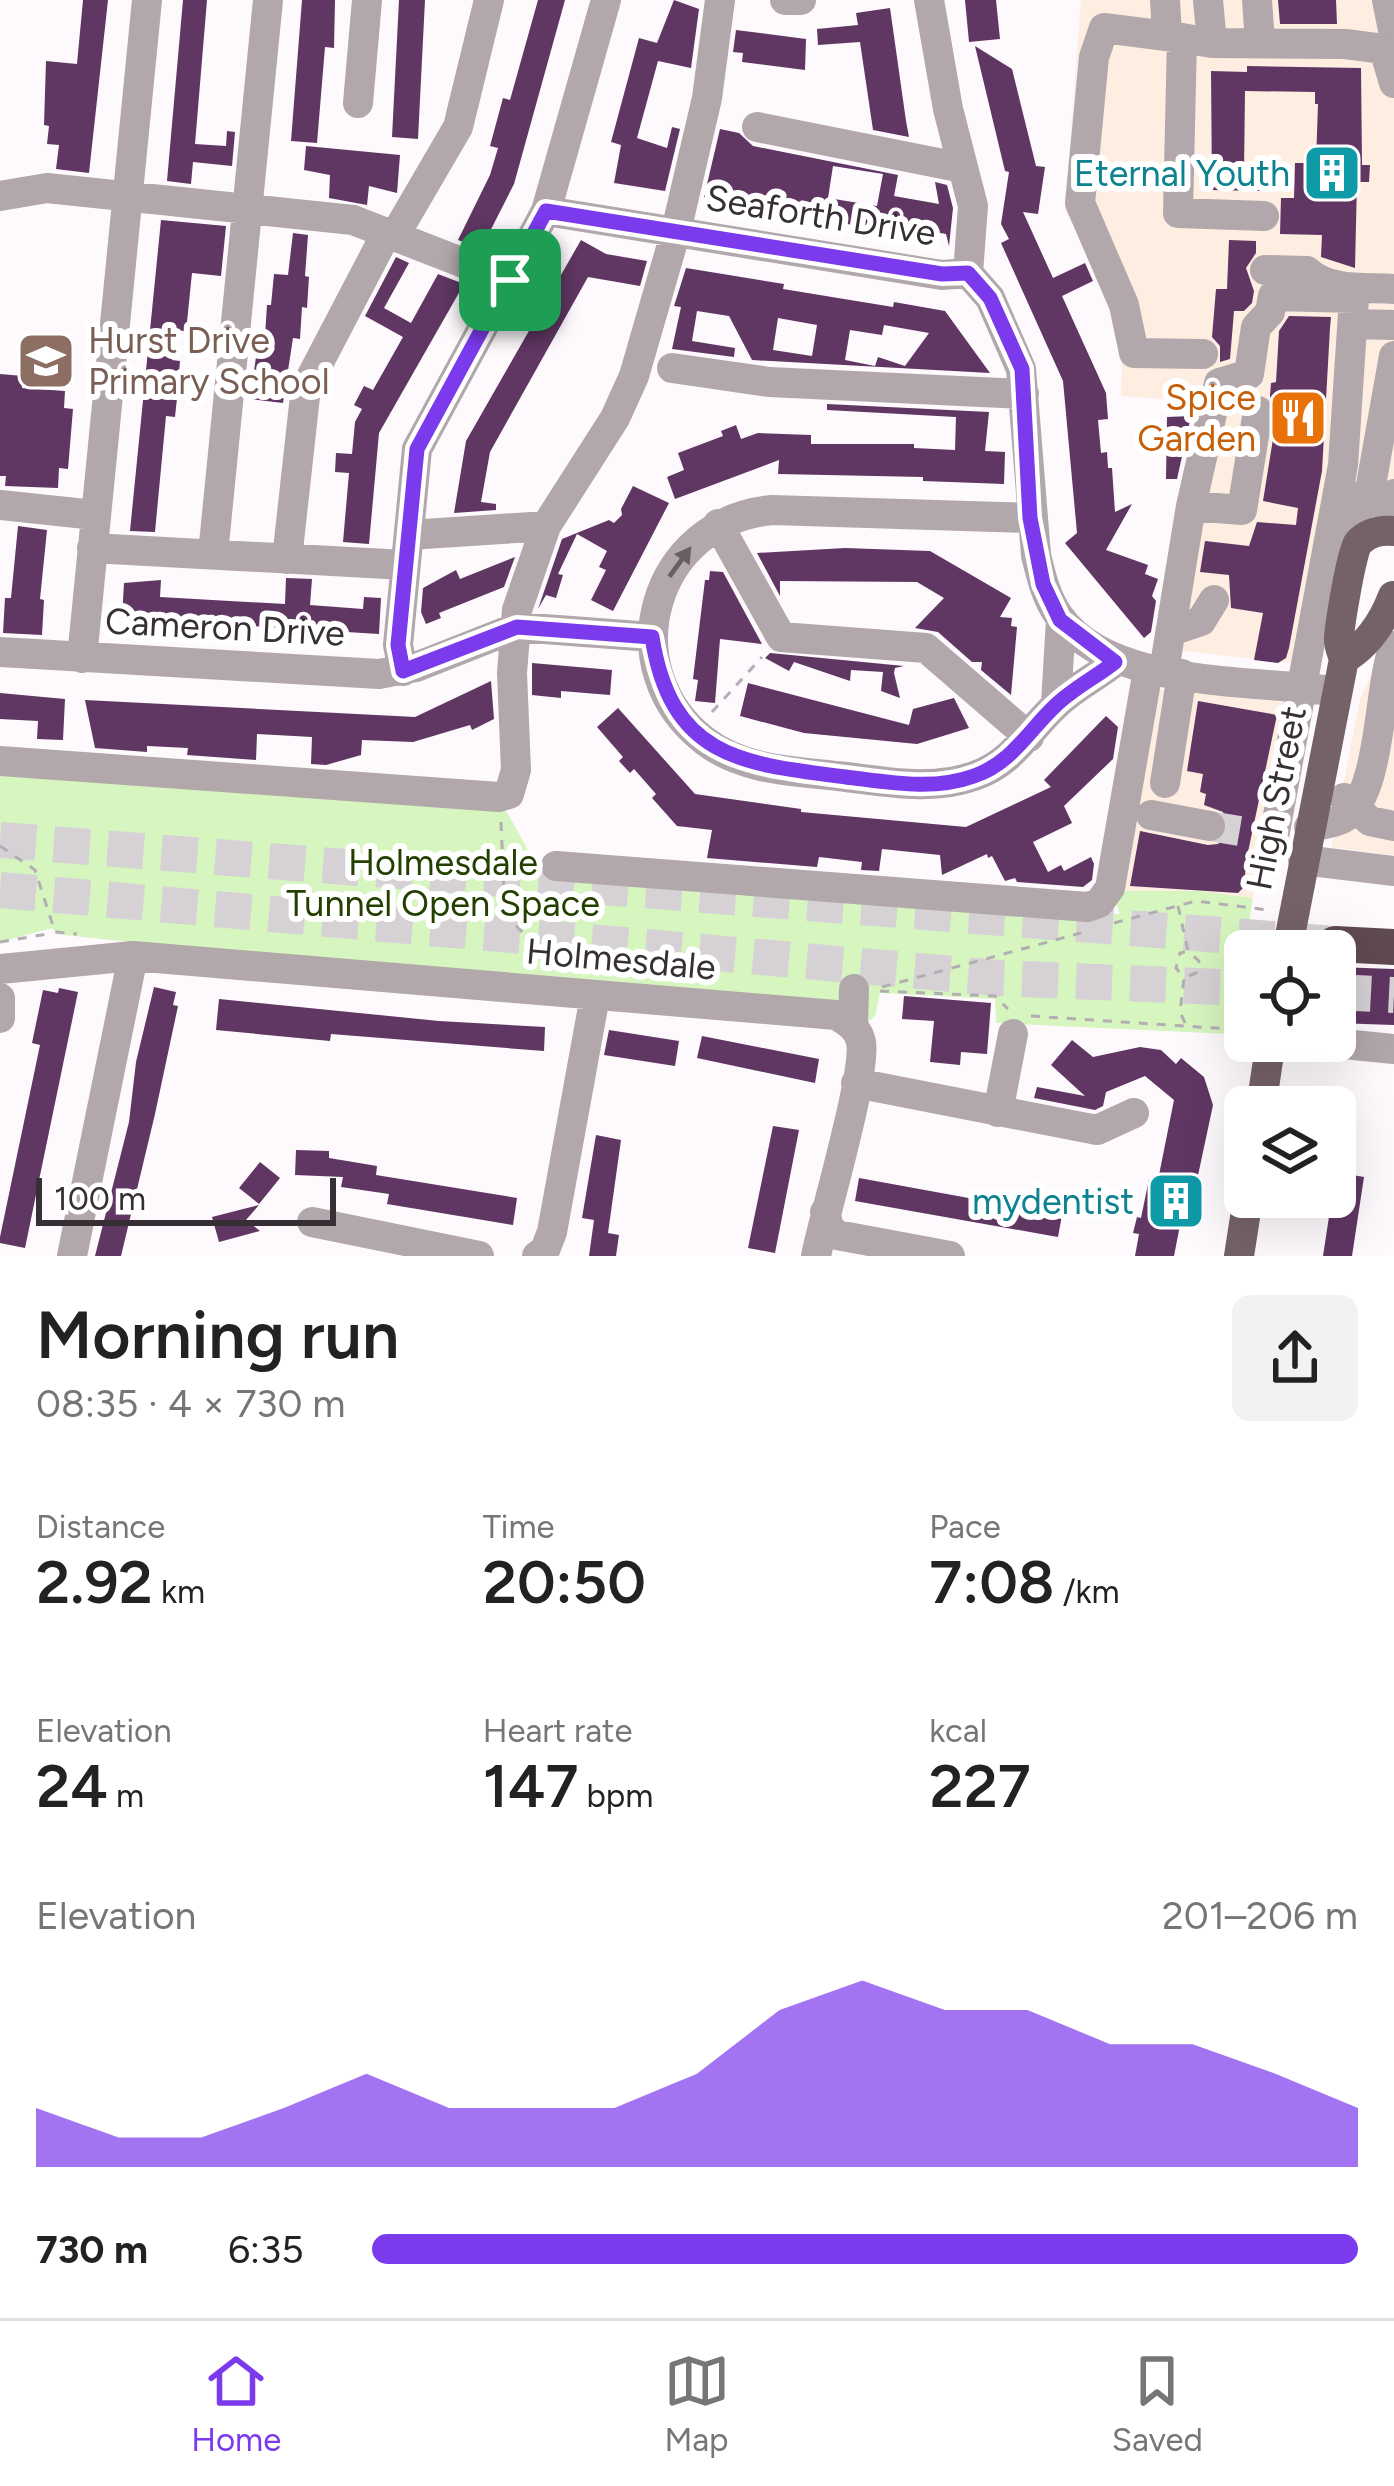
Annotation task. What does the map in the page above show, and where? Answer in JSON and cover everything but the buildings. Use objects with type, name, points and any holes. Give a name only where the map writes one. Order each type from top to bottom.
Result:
[{"type":"highway","points":[[1356,945],[1394,947]]},
{"type":"main road","points":[[1388,510],[1373,532],[1359,541],[1351,565],[1372,594],[1394,595]]},
{"type":"main road","name":"High Street","points":[[1344,659],[1339,639],[1351,565]]},
{"type":"main road","name":"High Street","points":[[1291,930],[1317,785],[1320,689],[1344,659],[1363,648],[1394,595]]},
{"type":"main road","points":[[1239,1256],[1247,1218]]},
{"type":"street","points":[[82,658],[147,0]]},
{"type":"street","points":[[213,554],[268,0]]},
{"type":"street","points":[[358,103],[367,0]]},
{"type":"street","points":[[287,559],[307,387],[391,233],[458,127],[489,0]]},
{"type":"street","points":[[403,671],[398,645],[422,436],[546,211],[606,0]]},
{"type":"street","points":[[0,761],[499,797],[509,794],[516,770],[512,673],[517,610],[547,526],[616,418],[634,376],[676,231],[706,98],[720,0]]},
{"type":"street","points":[[785,0],[801,0]]},
{"type":"street","points":[[928,0],[973,215],[968,273]]},
{"type":"street","points":[[1165,0],[1187,39]]},
{"type":"street","points":[[1208,0],[1187,39],[1178,212],[1264,216]]},
{"type":"street","points":[[1257,0],[1259,43]]},
{"type":"street","points":[[1388,0],[1394,83]]},
{"type":"street","points":[[1203,354],[1134,353],[1124,305],[1080,203],[1094,57],[1104,28],[1119,14],[1187,39],[1366,45],[1391,40]]},
{"type":"street","points":[[757,127],[964,168]]},
{"type":"street","points":[[0,196],[47,188],[352,220],[510,280]]},
{"type":"street","name":"Seaforth Drive","points":[[546,211],[942,274],[968,273],[990,298],[1022,369],[1030,518],[1043,584],[1060,620]]},
{"type":"street","points":[[1265,270],[1307,271],[1320,283],[1334,286],[1394,289]]},
{"type":"street","points":[[556,866],[1088,907],[1099,903],[1111,888],[1165,672],[1191,506],[1219,382],[1249,374],[1256,327],[1270,312],[1273,296],[1354,298],[1342,465],[1304,668],[1320,689]]},
{"type":"street","points":[[1352,324],[1394,325]]},
{"type":"street","name":"High Street","points":[[1351,565],[1361,503],[1388,510],[1394,356]]},
{"type":"street","points":[[672,368],[769,382],[1024,394]]},
{"type":"street","points":[[1191,506],[1242,510],[1266,408]]},
{"type":"street","points":[[0,505],[95,515]]},
{"type":"street","points":[[1030,518],[772,510],[718,524],[672,569],[655,608],[652,637],[667,693],[694,731],[715,748],[749,763],[917,784],[974,776],[1011,755],[1057,704],[1115,662]]},
{"type":"street","points":[[718,524],[781,637],[926,648],[1029,737]]},
{"type":"street","points":[[92,548],[287,559],[407,550],[547,526]]},
{"type":"street","points":[[1171,632],[1201,621],[1214,600]]},
{"type":"street","points":[[1060,620],[1115,662],[1320,689]]},
{"type":"street","points":[[1057,704],[1060,620]]},
{"type":"street","name":"Cameron Drive","points":[[0,652],[379,674],[403,671],[517,627],[652,637]]},
{"type":"street","points":[[1306,843],[1357,806],[1367,779],[1394,646]]},
{"type":"street","points":[[1165,672],[1165,783]]},
{"type":"street","points":[[1320,689],[1263,835],[1306,843],[1394,871]]},
{"type":"street","points":[[1317,785],[1357,806],[1370,821],[1394,826]]},
{"type":"street","points":[[1151,815],[1210,826]]},
{"type":"street","points":[[72,1256],[133,956]]},
{"type":"street","name":"Holmesdale","points":[[0,969],[133,956],[836,1015],[853,1025]]},
{"type":"street","points":[[816,1256],[862,1044],[853,1025],[854,989]]},
{"type":"street","points":[[538,1256],[552,1232],[595,996]]},
{"type":"street","points":[[0,998],[0,1018]]},
{"type":"street","points":[[998,1112],[1013,1034]]},
{"type":"street","points":[[1356,1045],[1394,1049]]},
{"type":"street","points":[[856,1083],[1097,1130],[1134,1113]]},
{"type":"street","points":[[825,1212],[837,1235],[950,1256]]},
{"type":"street","points":[[312,1222],[479,1256]]},
{"type":"path","points":[[1266,408],[1305,405]]},
{"type":"path","points":[[694,731],[781,637]]},
{"type":"path","points":[[500,818],[505,914],[541,952],[544,973]]},
{"type":"path","points":[[0,846],[35,870],[55,932]]},
{"type":"path","points":[[1111,924],[1196,901],[1249,905],[1293,917]]},
{"type":"path","points":[[1178,905],[1188,951]]},
{"type":"path","points":[[1088,931],[869,990],[995,996],[1010,1015],[1224,1028]]},
{"type":"path","points":[[0,942],[55,932],[79,934]]},
{"type":"path","points":[[1188,951],[1196,955],[1198,968],[1192,977],[1184,978],[1178,973],[1177,960],[1188,951]]},
{"type":"path","points":[[1184,978],[1180,1012],[1185,1025]]},
{"type":"shaded area","points":[[1081,0],[1394,0],[1394,521],[1326,515],[1298,664],[1158,648],[1203,402],[1121,396],[1124,314],[1065,211]]},
{"type":"shaded area","points":[[1394,636],[1394,856],[1331,847],[1360,699]]},
{"type":"shaded area","points":[[1151,688],[1290,703],[1253,898],[1200,891],[1111,891]]},
{"type":"green space","name":"Holmesdale Tunnel Open Space","points":[[0,765],[500,800],[541,873],[1120,914],[1111,891],[1200,891],[1253,898],[1248,930],[1224,930],[1224,1034],[996,1023],[995,999],[880,993],[875,1016],[868,1022],[56,934],[52,928],[0,942]]},
{"type":"tunnel","points":[[1210,826],[1251,833]]},
{"type":"tunnel","points":[[0,840],[1224,935]]},
{"type":"tunnel","points":[[0,890],[998,978],[1224,987]]},
{"type":"tunnel","points":[[1356,993],[1394,995]]},
{"type":"place","name":"Eternal Youth","points":[[1332,173]]},
{"type":"place","name":"Hurst Drive Primary School","points":[[46,361]]},
{"type":"place","name":"Spice Garden","points":[[1298,418]]},
{"type":"place","name":"mydentist","points":[[1176,1201]]},
{"type":"route","points":[[546,211],[942,274],[968,273],[990,298],[1022,369],[1030,518],[1043,584],[1060,620],[1115,662],[1057,704],[1022,745],[996,766],[934,784],[770,768],[733,758],[694,731],[667,693],[652,637],[517,627],[403,671],[398,645],[417,449],[510,280],[546,211]]}]
